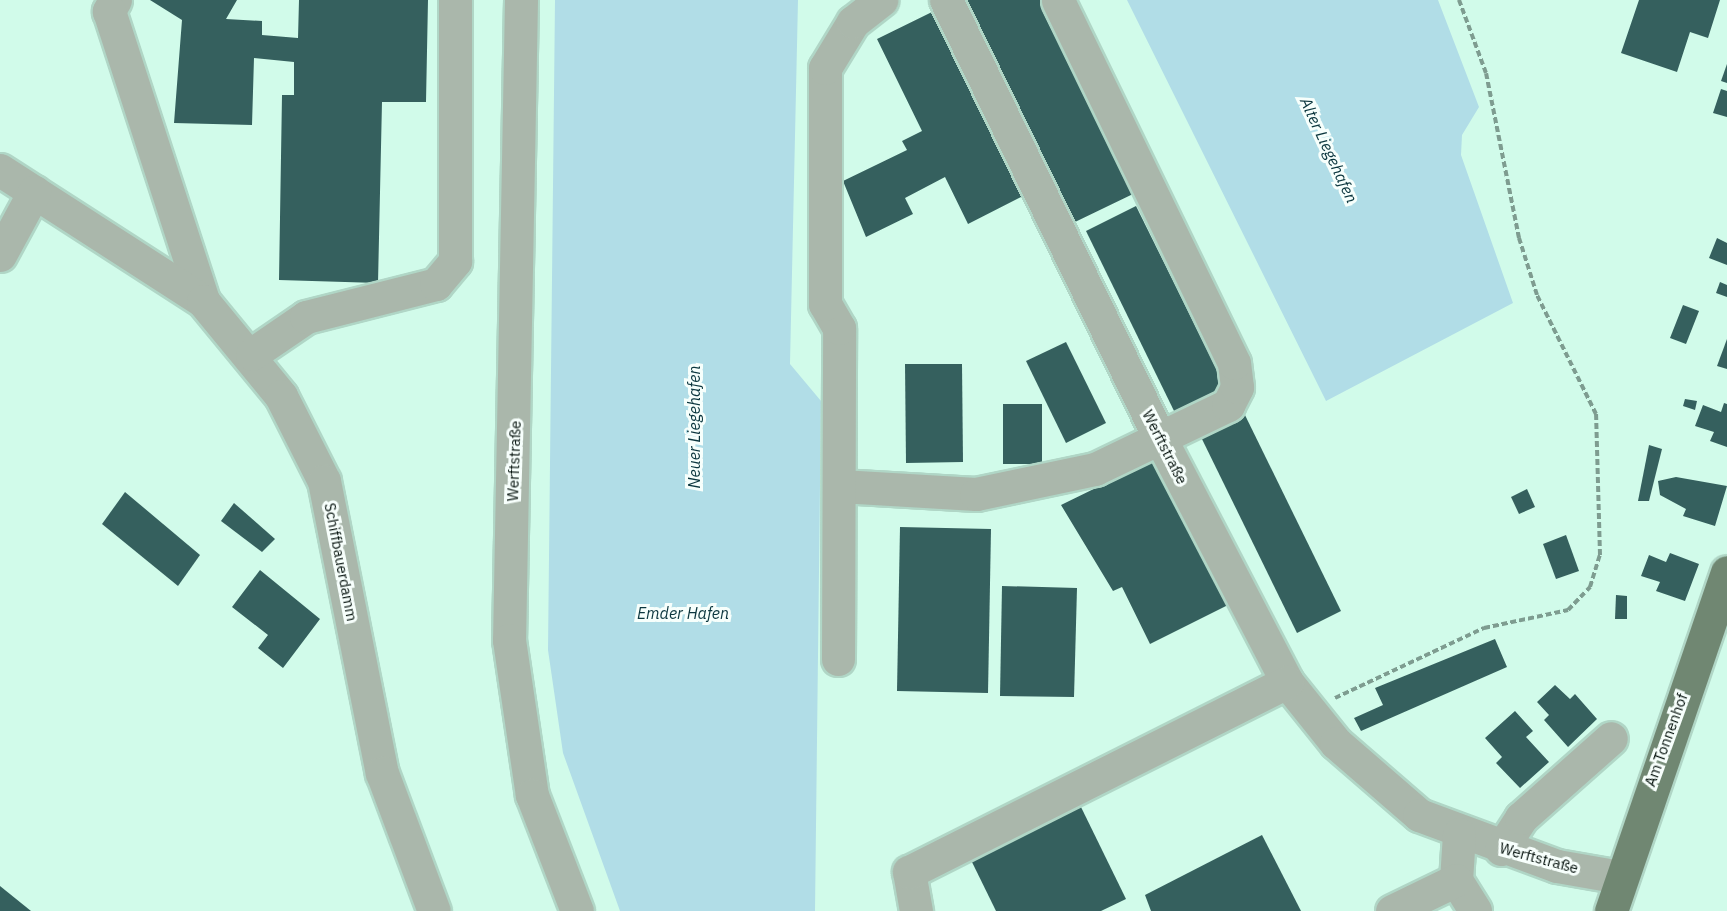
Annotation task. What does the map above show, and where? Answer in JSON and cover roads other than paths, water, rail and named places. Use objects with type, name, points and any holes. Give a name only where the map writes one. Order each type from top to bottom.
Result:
[{"type":"main road","name":"Am Tonnenhof","points":[[1611,911],[1620,877],[1727,572]]},
{"type":"street","points":[[115,0],[109,11],[203,301]]},
{"type":"street","points":[[252,354],[306,317],[436,284],[455,261],[455,0]]},
{"type":"street","name":"Werftstraße","points":[[521,0],[509,640],[532,795],[576,911]]},
{"type":"street","points":[[838,659],[840,328],[825,304],[825,68],[853,22],[881,0]]},
{"type":"street","name":"Werftstraße","points":[[946,0],[1159,436],[1287,682],[1336,743],[1419,815],[1459,834],[1501,849],[1557,866],[1620,877]]},
{"type":"street","points":[[840,486],[976,494],[1095,469],[1159,436],[1228,405],[1237,387],[1234,363],[1058,0]]},
{"type":"street","name":"Schiffbauerdamm","points":[[0,171],[203,301],[252,354],[281,396],[324,481],[382,773],[400,832],[434,911]]},
{"type":"street","points":[[0,255],[34,192]]},
{"type":"street","points":[[916,911],[909,872],[1287,682]]},
{"type":"street","points":[[1501,849],[1521,818],[1611,738]]},
{"type":"street","points":[[1459,834],[1456,880],[1475,911]]},
{"type":"street","points":[[1392,911],[1456,880]]},
{"type":"water","name":"Emder Hafen","points":[[555,0],[798,0],[790,364],[821,401],[815,911],[620,911],[563,753],[548,650]]},
{"type":"water","name":"Alter Liegehafen","points":[[1127,0],[1438,0],[1479,107],[1462,135],[1461,155],[1513,303],[1326,401]]},
{"type":"water label","name":"Neuer Liegehafen","points":[[694,427]]}]
